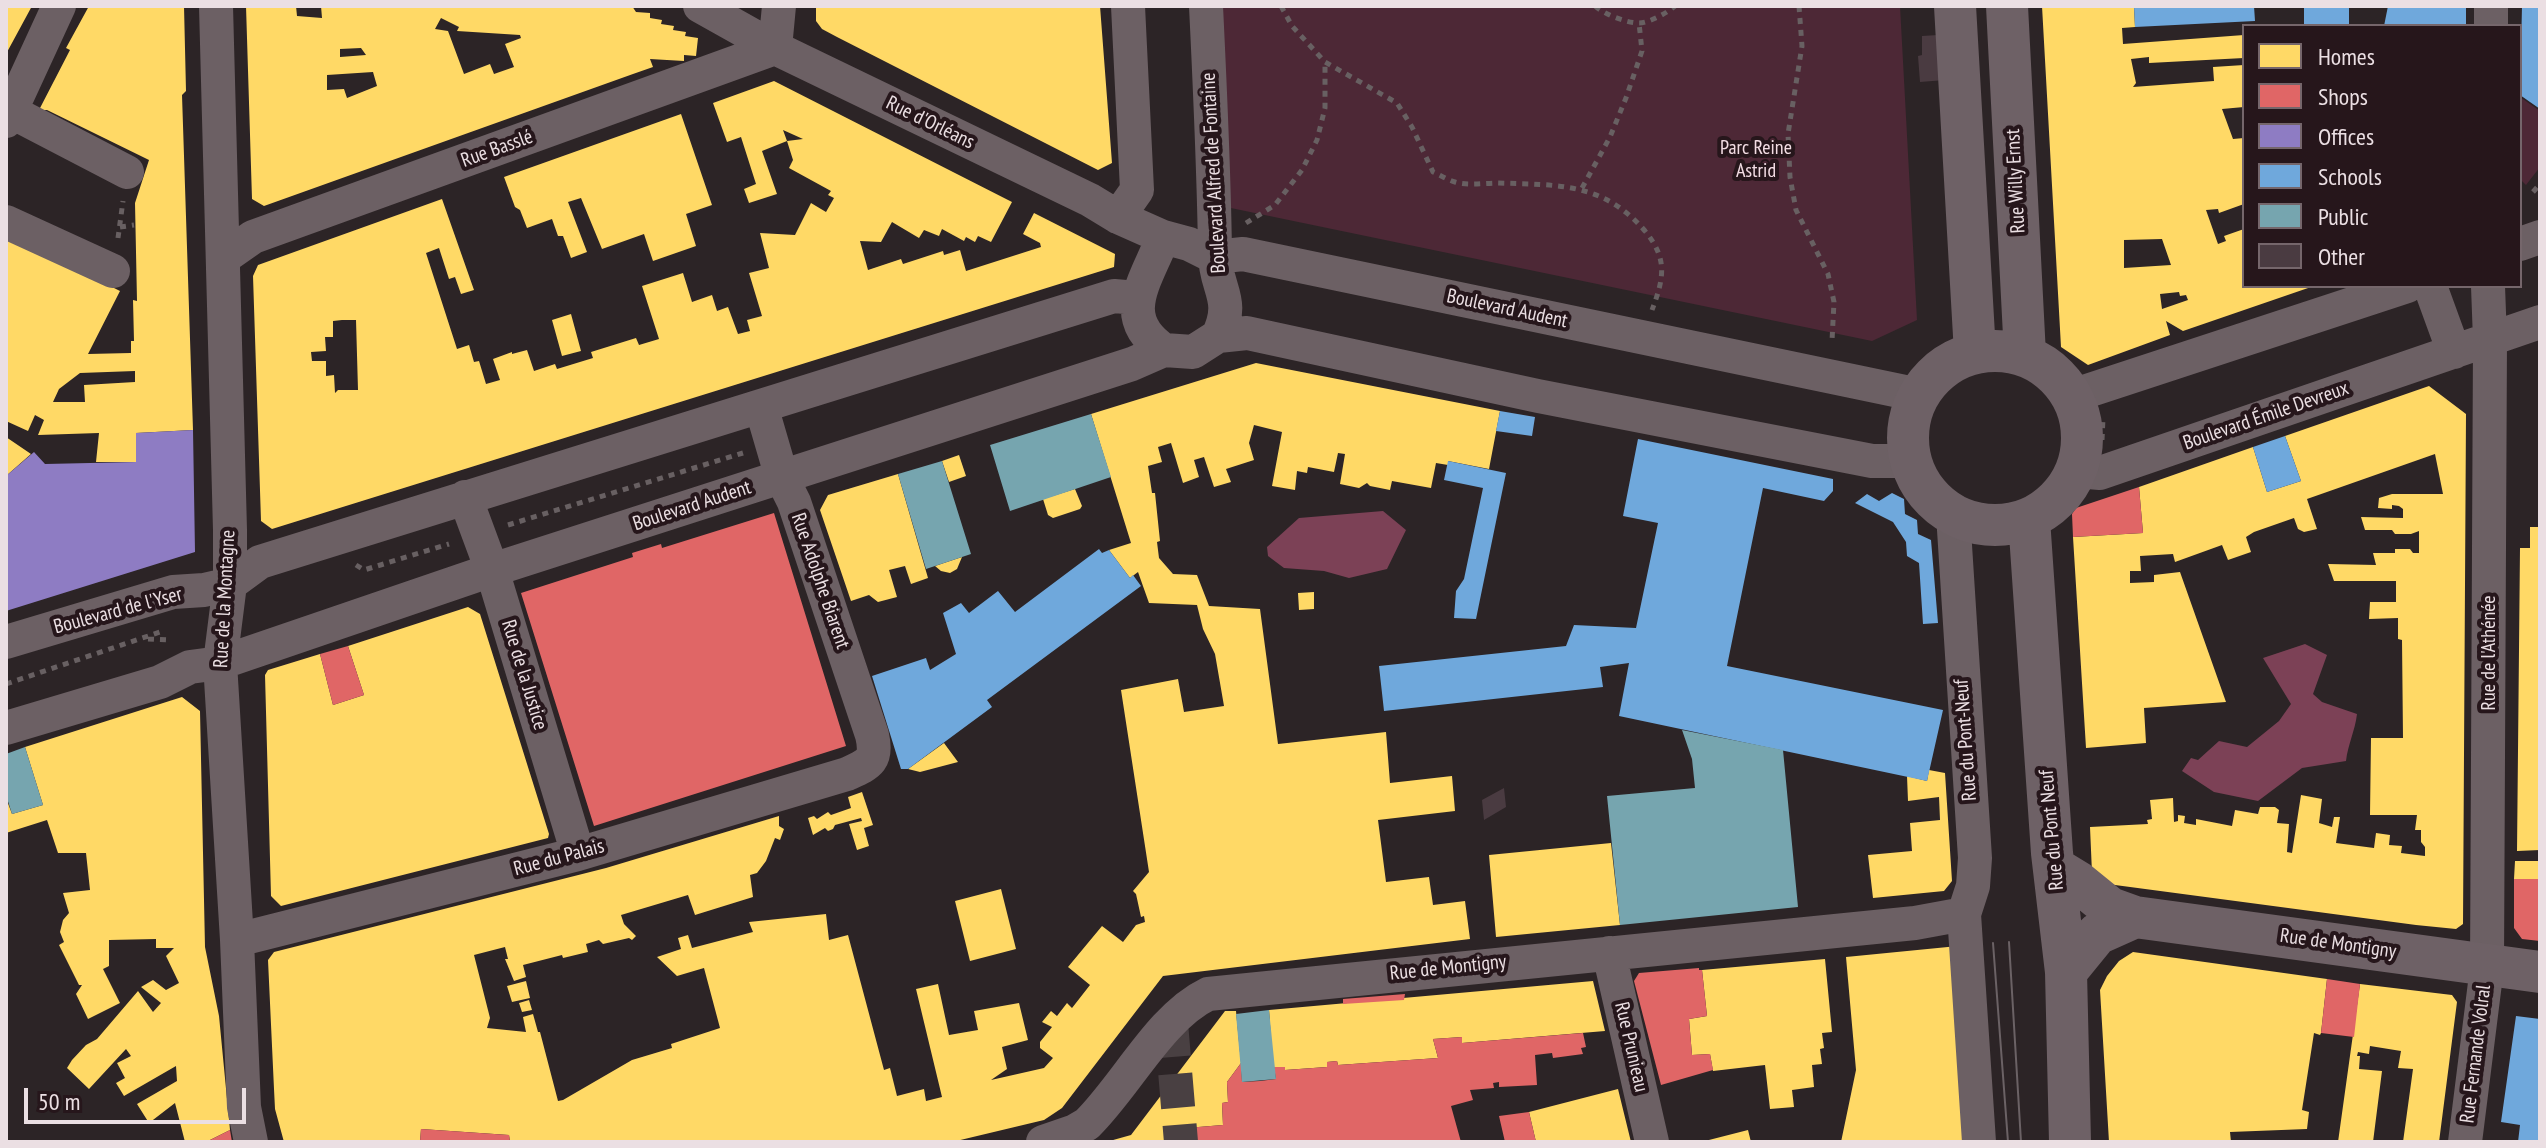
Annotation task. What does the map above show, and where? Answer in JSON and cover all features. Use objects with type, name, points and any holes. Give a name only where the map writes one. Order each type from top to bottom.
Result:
[{"type":"main road","points":[[1955,6],[1975,353]]},
{"type":"main road","name":"Rue Willy Ernst","points":[[2007,6],[2025,355]]},
{"type":"main road","points":[[2008,351],[2025,355],[2089,390],[2081,419],[2082,446],[2088,472],[2029,519],[2001,526],[1984,525],[1953,514],[1932,499],[1917,476],[1910,461],[1908,433],[1911,413],[1919,395],[1933,377],[1953,361],[1975,353],[2008,351]]},
{"type":"main road","name":"Rue du Pont Neuf","points":[[2029,519],[2055,868],[2066,972],[2070,1142]]},
{"type":"main road","name":"Rue de Montigny","points":[[2055,868],[2110,908],[2135,917],[2540,972]]},
{"type":"main road","points":[[2066,972],[2097,934],[2135,917]]},
{"type":"street","points":[[59,6],[8,114],[127,172]]},
{"type":"street","name":"Rue de la Montagne","points":[[216,6],[230,584],[220,663],[244,1107],[251,1142]]},
{"type":"street","name":"Rue d'Orléans","points":[[700,6],[775,48],[1163,237]]},
{"type":"street","points":[[775,48],[779,6]]},
{"type":"street","points":[[1118,217],[1137,190],[1128,6]]},
{"type":"street","name":"Boulevard Alfred de Fontaine","points":[[1206,6],[1216,215],[1215,257],[1219,281],[1227,298],[1227,318],[1218,336]]},
{"type":"street","name":"Rue Basslé","points":[[223,258],[253,237],[775,48]]},
{"type":"street","points":[[6,222],[113,271]]},
{"type":"street","points":[[1163,237],[1137,298],[1137,314],[1141,329],[1164,350]]},
{"type":"street","name":"Boulevard Audent","points":[[1163,237],[1189,244],[1215,257],[1243,254],[1919,395]]},
{"type":"street","points":[[2089,390],[2401,288]]},
{"type":"street","points":[[2431,288],[2454,352]]},
{"type":"street","points":[[2488,288],[2490,340]]},
{"type":"street","points":[[230,584],[260,562],[465,497],[1114,296],[1137,298]]},
{"type":"street","name":"Boulevard Émile Devreux","points":[[2088,472],[2540,322]]},
{"type":"street","name":"Boulevard Audent","points":[[220,663],[492,570],[1132,364],[1164,350],[1193,352],[1218,336],[1247,333],[1538,396],[1872,461],[1910,461]]},
{"type":"street","name":"Rue de l'Athénée","points":[[2487,967],[2490,340]]},
{"type":"street","name":"Rue Adolphe Biarent","points":[[761,406],[782,478],[794,502],[864,711],[875,746],[874,757]]},
{"type":"street","name":"Rue de la Justice","points":[[465,497],[492,570],[578,854]]},
{"type":"street","name":"Rue du Pont-Neuf","points":[[1953,514],[1975,858],[1973,886],[1964,914],[1979,1142]]},
{"type":"street","name":"Boulevard de l'Yser","points":[[6,642],[173,592],[230,584]]},
{"type":"street","points":[[6,728],[160,682],[190,667],[220,663]]},
{"type":"street","name":"Rue du Palais","points":[[237,940],[578,854],[847,774],[874,757]]},
{"type":"street","name":"Rue de Montigny","points":[[1043,1142],[1087,1124],[1171,1023],[1196,1000],[1208,994],[1915,923],[1964,914]]},
{"type":"street","name":"Rue Prunieau","points":[[1609,953],[1652,1142]]},
{"type":"street","name":"Rue Fernande Volral","points":[[2465,1142],[2487,967]]},
{"type":"path","points":[[1281,6],[1292,26],[1325,62],[1397,103],[1433,172],[1458,183],[1582,188],[1609,200],[1639,224],[1656,244],[1663,268],[1662,285],[1652,311]]},
{"type":"path","points":[[1595,6],[1601,12],[1639,23],[1675,6]]},
{"type":"path","points":[[1799,6],[1802,46],[1788,134],[1790,177],[1796,210],[1828,274],[1834,302],[1832,341]]},
{"type":"path","points":[[1582,188],[1610,137],[1626,98],[1642,51],[1639,23]]},
{"type":"path","points":[[1242,226],[1275,205],[1302,170],[1317,140],[1325,108],[1325,62]]},
{"type":"path","points":[[113,271],[127,172]]},
{"type":"path","points":[[2533,192],[2540,184]]},
{"type":"path","points":[[120,227],[134,225]]},
{"type":"path","points":[[2088,472],[2089,390]]},
{"type":"path","points":[[351,563],[364,570],[772,444]]},
{"type":"path","points":[[6,684],[143,639],[170,627]]},
{"type":"green space","name":"Parc Reine Astrid","points":[[1217,6],[1900,6],[1917,320],[1872,341],[1226,207]]},
{"type":"green space","points":[[2522,98],[2540,111],[2540,167],[2526,185],[2522,181]]},
{"type":"shaded area","points":[[1383,511],[1406,530],[1387,569],[1349,578],[1324,571],[1284,568],[1268,556],[1267,547],[1299,518]]},
{"type":"shaded area","points":[[2305,644],[2327,655],[2313,694],[2322,702],[2357,714],[2346,761],[2302,768],[2258,801],[2214,792],[2182,771],[2191,758],[2198,760],[2219,741],[2247,747],[2279,721],[2291,704],[2263,658]]},
{"type":"building: Homes","points":[[6,6],[32,6],[6,54]]},
{"type":"building: Homes","points":[[89,6],[184,6],[186,91],[182,95],[193,430],[136,433],[136,462],[96,462],[99,433],[38,435],[44,420],[35,415],[28,431],[6,421],[6,234],[120,291],[88,354],[131,353],[131,341],[134,341],[133,300],[137,301],[135,203],[149,160],[47,110],[39,110],[70,50],[66,48]],"holes":[[[135,371],[135,382],[84,385],[85,402],[53,402],[59,389],[80,373]]]},
{"type":"building: Homes","points":[[246,6],[296,6],[297,16],[322,18],[321,6],[632,6],[636,12],[650,13],[650,18],[662,20],[661,24],[674,26],[673,30],[686,32],[685,36],[698,38],[696,56],[684,55],[684,61],[650,59],[653,67],[264,206],[252,199]],"holes":[[[441,18],[459,27],[457,31],[520,35],[521,38],[505,44],[514,67],[494,74],[490,64],[464,74],[448,31],[435,29]],[[361,48],[366,55],[340,57],[340,49]],[[373,72],[377,86],[347,98],[344,89],[327,90],[327,75]]]},
{"type":"building: Homes","points":[[816,6],[1100,6],[1112,163],[1098,170],[837,37],[822,29],[816,21]]},
{"type":"building: Homes","points":[[2042,6],[2134,6],[2135,27],[2122,28],[2123,44],[2242,35],[2242,58],[2149,63],[2149,57],[2131,59],[2136,83],[2133,87],[2214,81],[2213,67],[2242,65],[2242,107],[2222,109],[2233,139],[2242,138],[2242,205],[2219,213],[2218,209],[2206,210],[2218,244],[2226,241],[2224,236],[2242,230],[2242,288],[2308,288],[2183,331],[2166,321],[2170,335],[2088,365],[2061,347]],"holes":[[[2162,239],[2171,265],[2124,268],[2124,240]],[[2179,292],[2180,296],[2186,295],[2188,300],[2162,309],[2160,294]]]},
{"type":"building: Homes","points":[[774,81],[1012,202],[991,242],[978,236],[975,242],[966,237],[964,241],[942,229],[939,236],[924,230],[919,238],[892,222],[881,242],[860,241],[868,270],[901,259],[903,264],[943,251],[944,255],[960,250],[966,271],[1041,247],[1040,243],[1023,234],[1034,213],[1115,254],[1114,267],[272,529],[261,521],[253,276],[258,265],[442,199],[474,290],[461,294],[455,277],[449,279],[439,248],[426,253],[457,349],[469,345],[474,362],[479,361],[486,384],[500,380],[493,359],[512,352],[527,350],[534,371],[555,364],[557,369],[593,358],[591,352],[636,338],[639,345],[659,339],[642,286],[683,273],[692,302],[712,295],[717,311],[728,307],[738,334],[750,331],[747,320],[762,316],[749,273],[769,268],[760,233],[795,235],[811,203],[826,212],[834,198],[828,195],[831,191],[789,168],[793,160],[787,141],[762,151],[777,194],[749,203],[744,189],[756,184],[741,137],[727,142],[713,103]],"holes":[[[783,130],[803,139],[787,141]],[[356,320],[358,390],[338,390],[335,393],[334,375],[326,376],[326,361],[312,361],[311,352],[326,351],[325,337],[333,337],[333,321]]]},
{"type":"building: Homes","points":[[681,114],[712,205],[686,214],[696,246],[653,261],[644,234],[602,249],[581,198],[568,202],[587,252],[571,258],[563,236],[558,236],[552,219],[527,228],[504,177]]},
{"type":"building: Homes","points":[[571,314],[581,351],[562,356],[552,320]]},
{"type":"building: Homes","points":[[1256,363],[1500,411],[1489,469],[1448,461],[1448,465],[1436,463],[1431,488],[1392,481],[1390,490],[1367,483],[1359,488],[1340,484],[1345,454],[1338,453],[1334,472],[1308,467],[1307,473],[1297,471],[1295,490],[1272,486],[1282,432],[1254,425],[1249,443],[1254,460],[1226,469],[1231,482],[1214,487],[1204,457],[1194,460],[1199,477],[1183,483],[1171,443],[1158,447],[1162,462],[1148,466],[1152,493],[1155,493],[1159,558],[1173,574],[1197,575],[1209,606],[1260,609],[1278,744],[1386,732],[1390,783],[1452,776],[1455,811],[1378,820],[1386,882],[1429,877],[1433,905],[1465,901],[1470,939],[1163,976],[1062,1108],[1044,1120],[952,1142],[510,1142],[509,1135],[421,1129],[420,1142],[284,1142],[275,1109],[268,960],[274,952],[606,868],[779,816],[779,826],[784,829],[780,840],[775,838],[766,861],[757,873],[750,875],[753,897],[695,915],[688,895],[621,915],[624,924],[636,936],[632,940],[603,944],[599,940],[586,944],[588,952],[523,965],[526,977],[514,981],[505,959],[508,959],[505,947],[474,955],[490,1018],[487,1028],[526,1032],[523,1017],[533,1014],[558,1101],[563,1100],[632,1060],[720,1028],[704,968],[677,976],[657,957],[681,949],[678,938],[688,935],[692,948],[753,932],[749,922],[826,914],[829,940],[848,935],[884,1070],[890,1068],[897,1096],[924,1089],[926,1101],[942,1097],[916,989],[938,984],[949,1035],[978,1030],[974,1011],[1019,1003],[1028,1040],[1002,1047],[1007,1069],[991,1080],[1044,1068],[1053,1058],[1040,1048],[1040,1042],[1052,1027],[1042,1022],[1051,1011],[1057,1016],[1067,1003],[1072,1008],[1090,985],[1068,967],[1102,926],[1123,942],[1136,925],[1145,922],[1133,891],[1149,872],[1121,690],[1178,679],[1184,712],[1224,706],[1215,654],[1203,629],[1197,605],[1149,603],[1138,572],[1130,578],[1109,550],[1131,543],[1091,414]]},
{"type":"building: Homes","points":[[2429,386],[2466,414],[2463,924],[2456,929],[2416,925],[2100,883],[2092,873],[2090,827],[2148,824],[2147,820],[2152,819],[2150,800],[2173,798],[2174,822],[2178,821],[2178,815],[2185,816],[2184,823],[2196,825],[2196,819],[2232,826],[2235,810],[2258,814],[2260,807],[2275,807],[2279,810],[2277,823],[2289,824],[2287,852],[2292,853],[2301,795],[2322,799],[2319,823],[2332,827],[2334,817],[2340,817],[2336,843],[2374,848],[2376,833],[2390,835],[2389,845],[2402,846],[2401,853],[2425,856],[2421,830],[2415,830],[2417,815],[2370,815],[2371,738],[2403,738],[2402,640],[2398,639],[2398,618],[2369,619],[2370,602],[2396,602],[2396,581],[2334,581],[2328,564],[2376,565],[2373,553],[2395,553],[2395,549],[2410,549],[2413,553],[2419,553],[2419,531],[2395,534],[2392,530],[2365,530],[2361,517],[2403,518],[2403,509],[2399,506],[2378,508],[2379,498],[2392,494],[2443,494],[2435,454],[2307,499],[2317,529],[2304,532],[2298,529],[2294,518],[2246,537],[2251,552],[2228,560],[2222,545],[2175,562],[2173,554],[2140,556],[2141,571],[2130,571],[2130,583],[2154,582],[2154,575],[2180,572],[2226,702],[2144,708],[2146,743],[2086,748],[2073,537],[2143,533],[2139,487],[2253,447],[2267,492],[2301,481],[2285,436]]},
{"type":"building: Homes","points":[[6,437],[31,454],[6,476]]},
{"type":"building: Homes","points":[[959,455],[966,476],[949,482],[942,461]]},
{"type":"building: Homes","points":[[898,474],[928,578],[911,584],[905,566],[889,570],[897,597],[878,602],[869,595],[851,601],[820,510],[828,495]]},
{"type":"building: Homes","points":[[1075,489],[1082,506],[1080,509],[1053,518],[1048,515],[1043,499]]},
{"type":"building: Homes","points":[[2530,527],[2540,527],[2540,850],[2517,851],[2520,548],[2530,548]]},
{"type":"building: Homes","points":[[962,557],[957,569],[950,573],[935,566]]},
{"type":"building: Homes","points":[[1314,592],[1314,609],[1299,610],[1298,593]]},
{"type":"building: Homes","points":[[468,607],[480,614],[548,838],[281,906],[271,896],[265,675],[268,670],[320,654],[333,705],[364,695],[348,646]]},
{"type":"building: Homes","points":[[182,697],[200,711],[205,947],[219,1016],[230,1130],[206,1142],[185,1142],[175,1103],[149,1123],[137,1104],[177,1081],[176,1066],[124,1096],[116,1083],[125,1078],[117,1063],[131,1056],[126,1049],[89,1089],[67,1068],[138,991],[153,1012],[161,1003],[141,987],[153,980],[166,990],[179,983],[166,956],[174,948],[156,948],[156,939],[109,940],[109,966],[103,969],[120,1003],[88,1019],[76,994],[82,985],[79,985],[59,945],[64,942],[60,932],[63,920],[69,913],[63,893],[90,890],[86,853],[58,853],[47,820],[6,833],[6,798],[12,814],[43,805],[25,747]]},
{"type":"building: Homes","points":[[944,743],[958,762],[920,772],[908,769]]},
{"type":"building: Homes","points":[[1929,770],[1945,773],[1952,881],[1944,891],[1873,898],[1868,855],[1912,851],[1910,823],[1940,820],[1939,797],[1908,801],[1907,776],[1927,781]]},
{"type":"building: Homes","points":[[862,792],[873,825],[864,828],[869,846],[857,850],[849,824],[862,821],[861,818],[835,825],[828,831],[825,828],[813,835],[808,818],[814,816],[817,819],[828,812],[831,815],[851,808],[848,797]]},
{"type":"building: Homes","points":[[1611,843],[1620,925],[1496,937],[1489,855]]},
{"type":"building: Homes","points":[[2515,861],[2540,861],[2540,879],[2514,879]]},
{"type":"building: Homes","points":[[1001,889],[1016,949],[970,961],[955,901]]},
{"type":"building: Homes","points":[[1958,946],[1971,1142],[1841,1142],[1856,1070],[1846,957]]},
{"type":"building: Homes","points":[[2133,952],[2327,979],[2321,1033],[2314,1033],[2302,1110],[2309,1112],[2307,1129],[2230,1132],[2231,1142],[2109,1142],[2100,990],[2119,961]]},
{"type":"building: Homes","points":[[1825,959],[1832,1032],[1822,1033],[1822,1064],[1812,1065],[1814,1087],[1792,1090],[1794,1107],[1770,1109],[1765,1065],[1713,1071],[1710,1054],[1692,1055],[1689,1019],[1707,1016],[1702,970]]},
{"type":"building: Homes","points":[[526,981],[530,998],[512,1002],[507,986]]},
{"type":"building: Homes","points":[[1593,981],[1605,1031],[1462,1043],[1462,1037],[1433,1039],[1438,1058],[1338,1065],[1337,1061],[1327,1062],[1327,1067],[1285,1070],[1285,1067],[1273,1067],[1269,1010]]},
{"type":"building: Homes","points":[[2360,984],[2452,995],[2457,1002],[2439,1142],[2403,1142],[2413,1069],[2398,1068],[2401,1051],[2370,1046],[2369,1054],[2358,1052],[2357,1056],[2360,1056],[2359,1069],[2382,1071],[2373,1142],[2338,1142]]},
{"type":"building: Homes","points":[[529,1000],[532,1010],[522,1012],[519,1003]]},
{"type":"building: Homes","points":[[1225,1011],[1236,1011],[1241,1063],[1227,1082],[1228,1102],[1222,1103],[1223,1125],[1174,1129],[1175,1142],[1106,1142],[1131,1135]]},
{"type":"building: Homes","points":[[1618,1089],[1631,1142],[1536,1142],[1529,1112]]},
{"type":"building: Homes","points":[[1748,1130],[1751,1142],[1705,1142],[1705,1141]]},
{"type":"building: Shops","points":[[2139,487],[2143,533],[2073,537],[2072,514],[2076,508]]},
{"type":"building: Shops","points":[[774,513],[846,746],[594,826],[521,593],[633,557],[632,553],[661,544],[662,548]]},
{"type":"building: Shops","points":[[348,646],[364,695],[333,705],[320,654]]},
{"type":"building: Shops","points":[[2514,879],[2540,879],[2540,941],[2522,939],[2514,928]]},
{"type":"building: Shops","points":[[1702,970],[1707,1016],[1689,1019],[1692,1055],[1710,1054],[1713,1070],[1661,1085],[1634,981],[1639,973]]},
{"type":"building: Shops","points":[[2327,979],[2360,984],[2354,1037],[2321,1033]]},
{"type":"building: Shops","points":[[1405,994],[1404,1000],[1343,1004],[1343,999]]},
{"type":"building: Shops","points":[[1583,1033],[1586,1047],[1581,1048],[1583,1054],[1553,1058],[1552,1053],[1535,1055],[1537,1085],[1499,1087],[1499,1082],[1493,1083],[1494,1088],[1470,1090],[1473,1100],[1451,1106],[1461,1142],[1175,1142],[1174,1129],[1223,1125],[1222,1103],[1228,1102],[1227,1082],[1241,1063],[1242,1082],[1260,1081],[1276,1079],[1274,1067],[1285,1067],[1285,1070],[1327,1067],[1327,1062],[1337,1061],[1338,1065],[1438,1058],[1433,1039],[1462,1037],[1462,1043]]},
{"type":"building: Shops","points":[[1529,1112],[1536,1142],[1505,1142],[1499,1116]]},
{"type":"building: Shops","points":[[421,1129],[509,1135],[510,1142],[420,1142]]},
{"type":"building: Shops","points":[[230,1130],[232,1142],[206,1142]]},
{"type":"building: Offices","points":[[193,430],[195,552],[6,611],[6,476],[34,452],[45,464],[136,462],[136,433]]},
{"type":"building: Schools","points":[[2134,6],[2254,6],[2255,21],[2135,27]]},
{"type":"building: Schools","points":[[2304,6],[2349,6],[2349,24],[2304,24]]},
{"type":"building: Schools","points":[[2388,6],[2466,6],[2466,24],[2384,24]]},
{"type":"building: Schools","points":[[2522,6],[2540,6],[2540,109],[2522,96]]},
{"type":"building: Schools","points":[[1500,411],[1535,417],[1532,436],[1496,431]]},
{"type":"building: Schools","points":[[2285,436],[2301,481],[2267,492],[2253,447]]},
{"type":"building: Schools","points":[[1638,439],[1833,479],[1833,491],[1824,501],[1763,488],[1727,666],[1943,710],[1927,781],[1619,716],[1629,663],[1600,667],[1603,687],[1384,711],[1379,666],[1566,646],[1574,625],[1636,628],[1658,523],[1623,516]]},
{"type":"building: Schools","points":[[1448,461],[1506,473],[1476,619],[1454,618],[1456,591],[1464,579],[1483,488],[1444,480]]},
{"type":"building: Schools","points":[[1892,493],[1904,499],[1905,514],[1917,520],[1918,534],[1931,540],[1938,623],[1923,624],[1919,563],[1907,556],[1906,542],[1893,522],[1855,503],[1867,494],[1879,501]]},
{"type":"building: Schools","points":[[1099,549],[1102,553],[1109,550],[1130,578],[1133,575],[1141,586],[987,700],[992,707],[908,769],[901,769],[872,676],[926,658],[930,670],[956,654],[943,613],[961,603],[969,613],[998,591],[1015,612]]},
{"type":"building: Schools","points":[[2516,1016],[2540,1019],[2540,1142],[2518,1142],[2520,1125],[2501,1122]]},
{"type":"building: Public","points":[[1091,414],[1111,477],[1010,511],[990,445]]},
{"type":"building: Public","points":[[942,461],[971,554],[926,569],[898,474]]},
{"type":"building: Public","points":[[1682,730],[1783,750],[1798,907],[1620,925],[1607,796],[1695,788],[1692,759]]},
{"type":"building: Public","points":[[25,747],[43,805],[12,814],[6,795],[6,754]]},
{"type":"building: Public","points":[[1269,1010],[1276,1079],[1242,1082],[1236,1014]]},
{"type":"building: Other","points":[[1938,35],[1945,80],[1920,82],[1918,56],[1922,55],[1922,36]]},
{"type":"building: Other","points":[[1504,788],[1506,807],[1484,820],[1482,800]]},
{"type":"tunnel","points":[[1171,1023],[1181,1142]]},
{"type":"tram line","points":[[2009,942],[2021,1142]]},
{"type":"tram line","points":[[1993,943],[2008,1142]]}]
